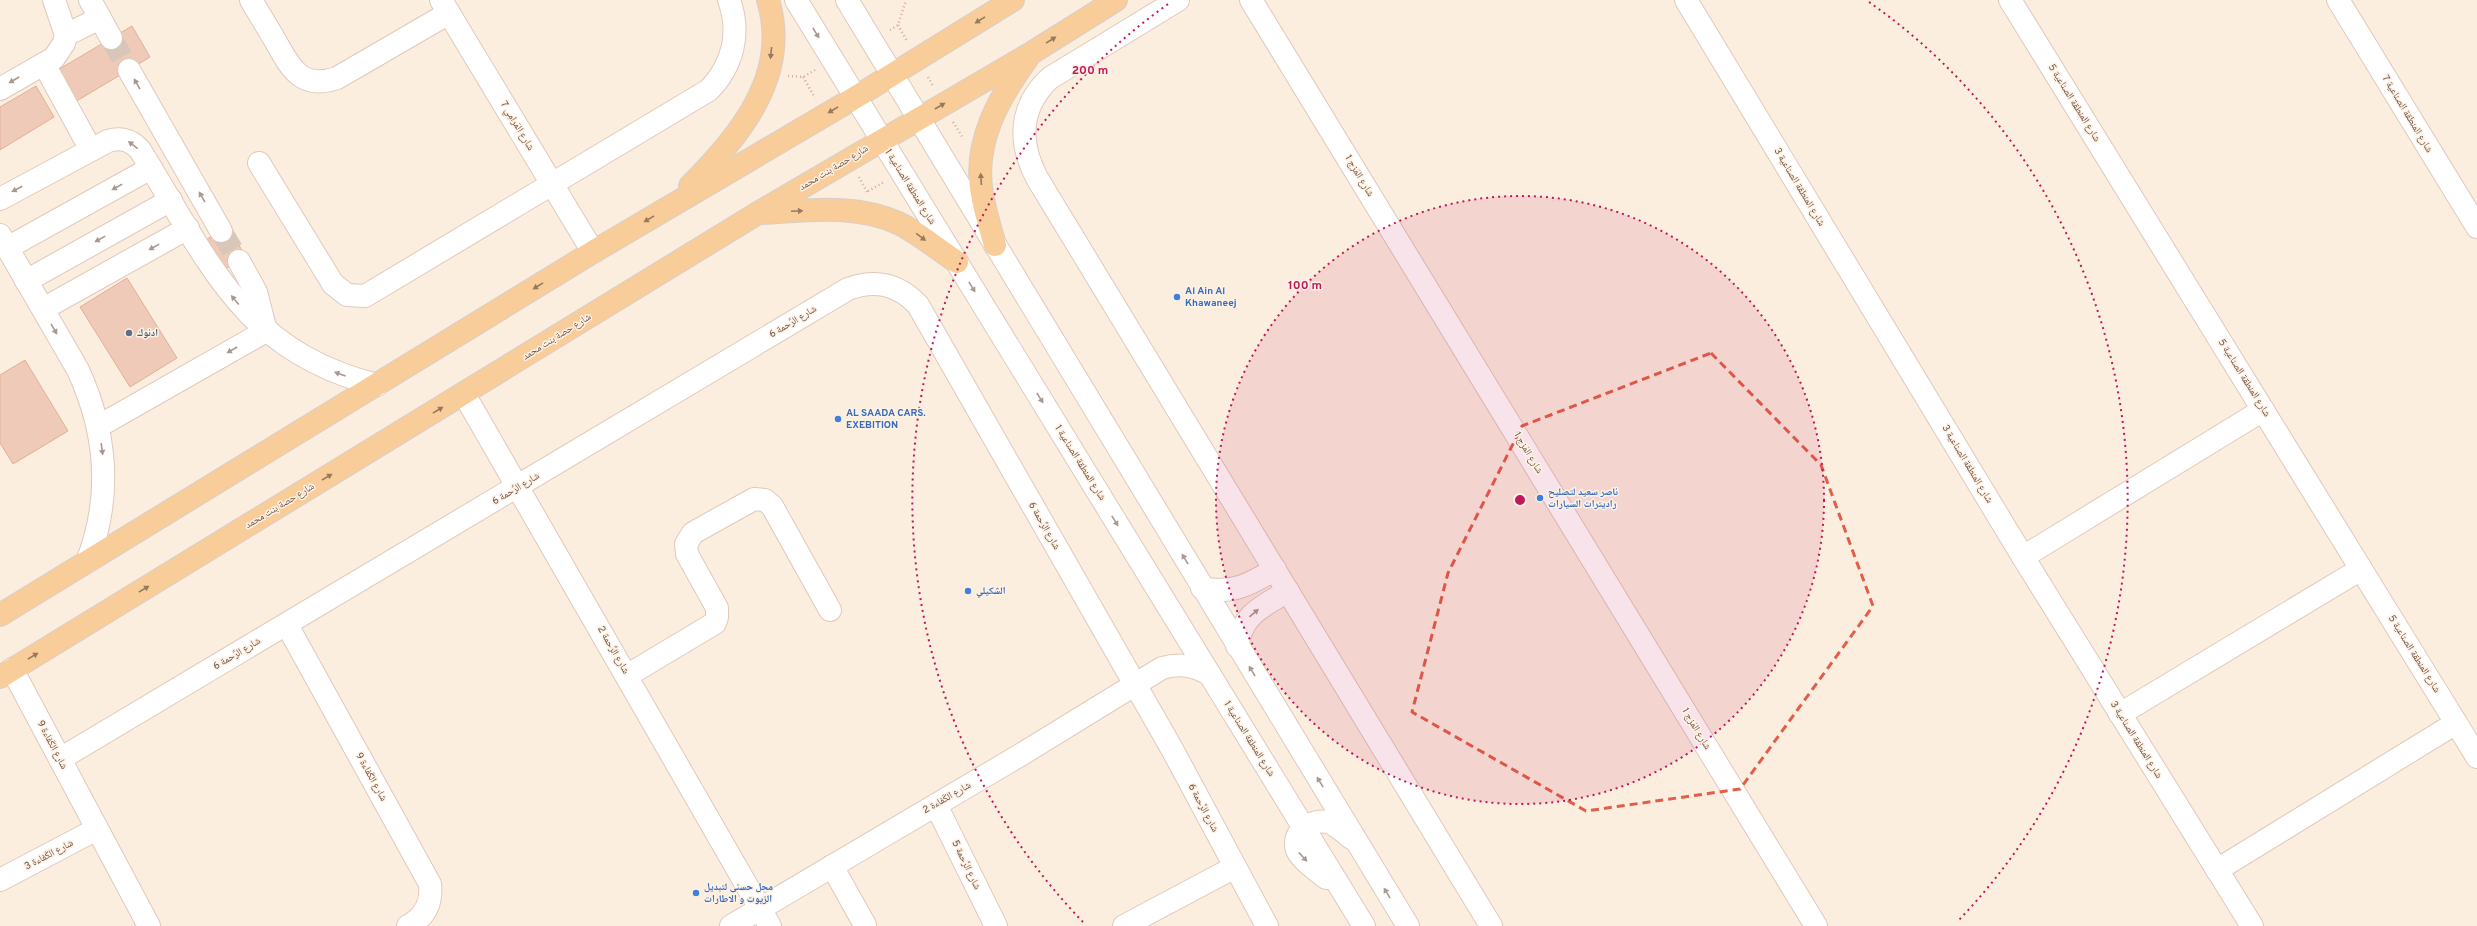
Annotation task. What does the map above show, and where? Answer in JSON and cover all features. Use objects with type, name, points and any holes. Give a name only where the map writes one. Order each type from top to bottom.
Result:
[{"type":"main road","points":[[670,207],[722,153],[755,108],[762,92],[771,57],[772,22],[768,0]]},
{"type":"main road","points":[[0,615],[593,252],[856,97],[1013,0]]},
{"type":"main road","name":"شارع حصة بنت محمد","points":[[6,673],[758,213],[1032,52],[1116,0]]},
{"type":"main road","points":[[994,245],[982,193],[980,175],[984,142],[998,101],[1032,52]]},
{"type":"main road","points":[[758,213],[840,209],[879,216],[915,233],[957,262]]},
{"type":"street","points":[[54,0],[66,35]]},
{"type":"street","points":[[251,0],[289,65],[306,79],[316,82],[337,78],[445,6]]},
{"type":"street","points":[[259,164],[332,284],[339,291],[353,297],[365,296],[699,98],[713,86],[725,71],[733,48],[735,24],[729,0]]},
{"type":"street","name":"شارع المنطقة الصناعية 1","points":[[796,0],[1364,926]]},
{"type":"street","points":[[847,0],[994,245],[1408,926]]},
{"type":"street","points":[[1178,0],[1050,78],[1041,86],[1029,106],[1025,118],[1024,144],[1026,156],[1037,178],[1491,926]]},
{"type":"street","name":"شارع المَزج 1","points":[[1251,0],[1816,926]]},
{"type":"street","name":"شارع المنطقة الصناعية 3","points":[[1686,0],[2023,557],[2252,926]]},
{"type":"street","name":"شارع المنطقة الصناعية 5","points":[[2010,0],[2477,757]]},
{"type":"street","name":"شارع المنطقة الصناعية 7","points":[[2338,0],[2477,227]]},
{"type":"street","name":"شارع المَرامِي 7","points":[[445,6],[593,252]]},
{"type":"street","points":[[0,89],[44,64],[59,51],[66,35],[95,9],[111,38]]},
{"type":"street","points":[[44,64],[91,150]]},
{"type":"street","points":[[129,70],[221,231]]},
{"type":"street","points":[[0,199],[91,150],[115,139],[129,141],[140,150],[227,290],[266,331],[313,363],[334,372],[377,385]]},
{"type":"street","points":[[87,562],[95,542],[103,499],[103,455],[99,426],[87,390],[78,370],[4,241],[151,168]]},
{"type":"street","points":[[26,281],[171,200]]},
{"type":"street","points":[[43,309],[188,228]]},
{"type":"street","points":[[239,261],[256,292],[266,331]]},
{"type":"street","name":"شارع الرَّحمة 6","points":[[60,759],[518,488],[848,290],[860,285],[886,284],[903,292],[918,305],[1136,686],[1267,926]]},
{"type":"street","points":[[99,426],[266,331]]},
{"type":"street","name":"شارع الرَّحمة 2","points":[[464,394],[628,675],[765,917]]},
{"type":"street","points":[[2023,557],[2263,410]]},
{"type":"street","points":[[628,675],[715,623],[717,608],[686,554],[686,544],[693,533],[754,499],[765,500],[772,506],[830,610]]},
{"type":"street","points":[[1202,588],[1212,591],[1232,590],[1243,587],[1275,569]]},
{"type":"street","points":[[2120,714],[2361,569]]},
{"type":"street","points":[[1237,646],[1243,626],[1249,617],[1257,609],[1288,591]]},
{"type":"street","name":"شارع الكَفاءة 2","points":[[731,926],[765,917],[832,866],[1136,686],[1162,668],[1174,647],[1178,624]]},
{"type":"street","name":"شارع الكَفاءة 9","points":[[287,625],[430,884],[428,907],[423,916],[408,926]]},
{"type":"street","name":"شارع الكَفاءة 2","points":[[1162,668],[1182,665],[1201,669],[1209,674]]},
{"type":"street","name":"شارع الكَفاءة 9","points":[[6,673],[60,759],[149,926]]},
{"type":"street","points":[[2217,870],[2456,723]]},
{"type":"street","name":"شارع الرَّحمة 5","points":[[936,805],[996,926]]},
{"type":"street","points":[[1304,828],[1316,822],[1329,823],[1335,825],[1357,843]]},
{"type":"street","name":"شارع الكَفاءة 3","points":[[0,880],[97,829]]},
{"type":"street","points":[[832,866],[865,926]]},
{"type":"street","points":[[1124,926],[1235,867]]},
{"type":"path","points":[[906,0],[898,25],[963,139]]},
{"type":"highlighted area","points":[[1711,353],[1821,465],[1873,606],[1740,789],[1586,811],[1412,712],[1448,573],[1522,426]]},
{"type":"building","points":[[132,26],[150,57],[75,102],[56,71]]},
{"type":"building","points":[[36,86],[54,117],[0,150],[0,107]]},
{"type":"building","points":[[228,227],[246,257],[225,269],[207,239]]},
{"type":"building","name":"ادنوك","points":[[127,278],[177,358],[130,387],[80,307]]},
{"type":"building","points":[[25,360],[68,431],[13,464],[0,443],[0,375]]},
{"type":"tunnel","points":[[111,38],[129,70]]},
{"type":"tunnel","points":[[221,231],[239,261]]},
{"type":"place","name":"Al Ain Al Khawaneej","points":[[1177,297]]},
{"type":"place","name":"ادنوك","points":[[129,333]]},
{"type":"place","name":"AL SAADA CARS. EXEBITION","points":[[838,419]]},
{"type":"place","name":"ناصر سعيد لتصليح راديترات السيارات","points":[[1540,498]]},
{"type":"place","name":"الشكيلي","points":[[968,591]]},
{"type":"place","name":"محل حسنى لتبديل الزيوت و الاطارات","points":[[696,893]]}]
